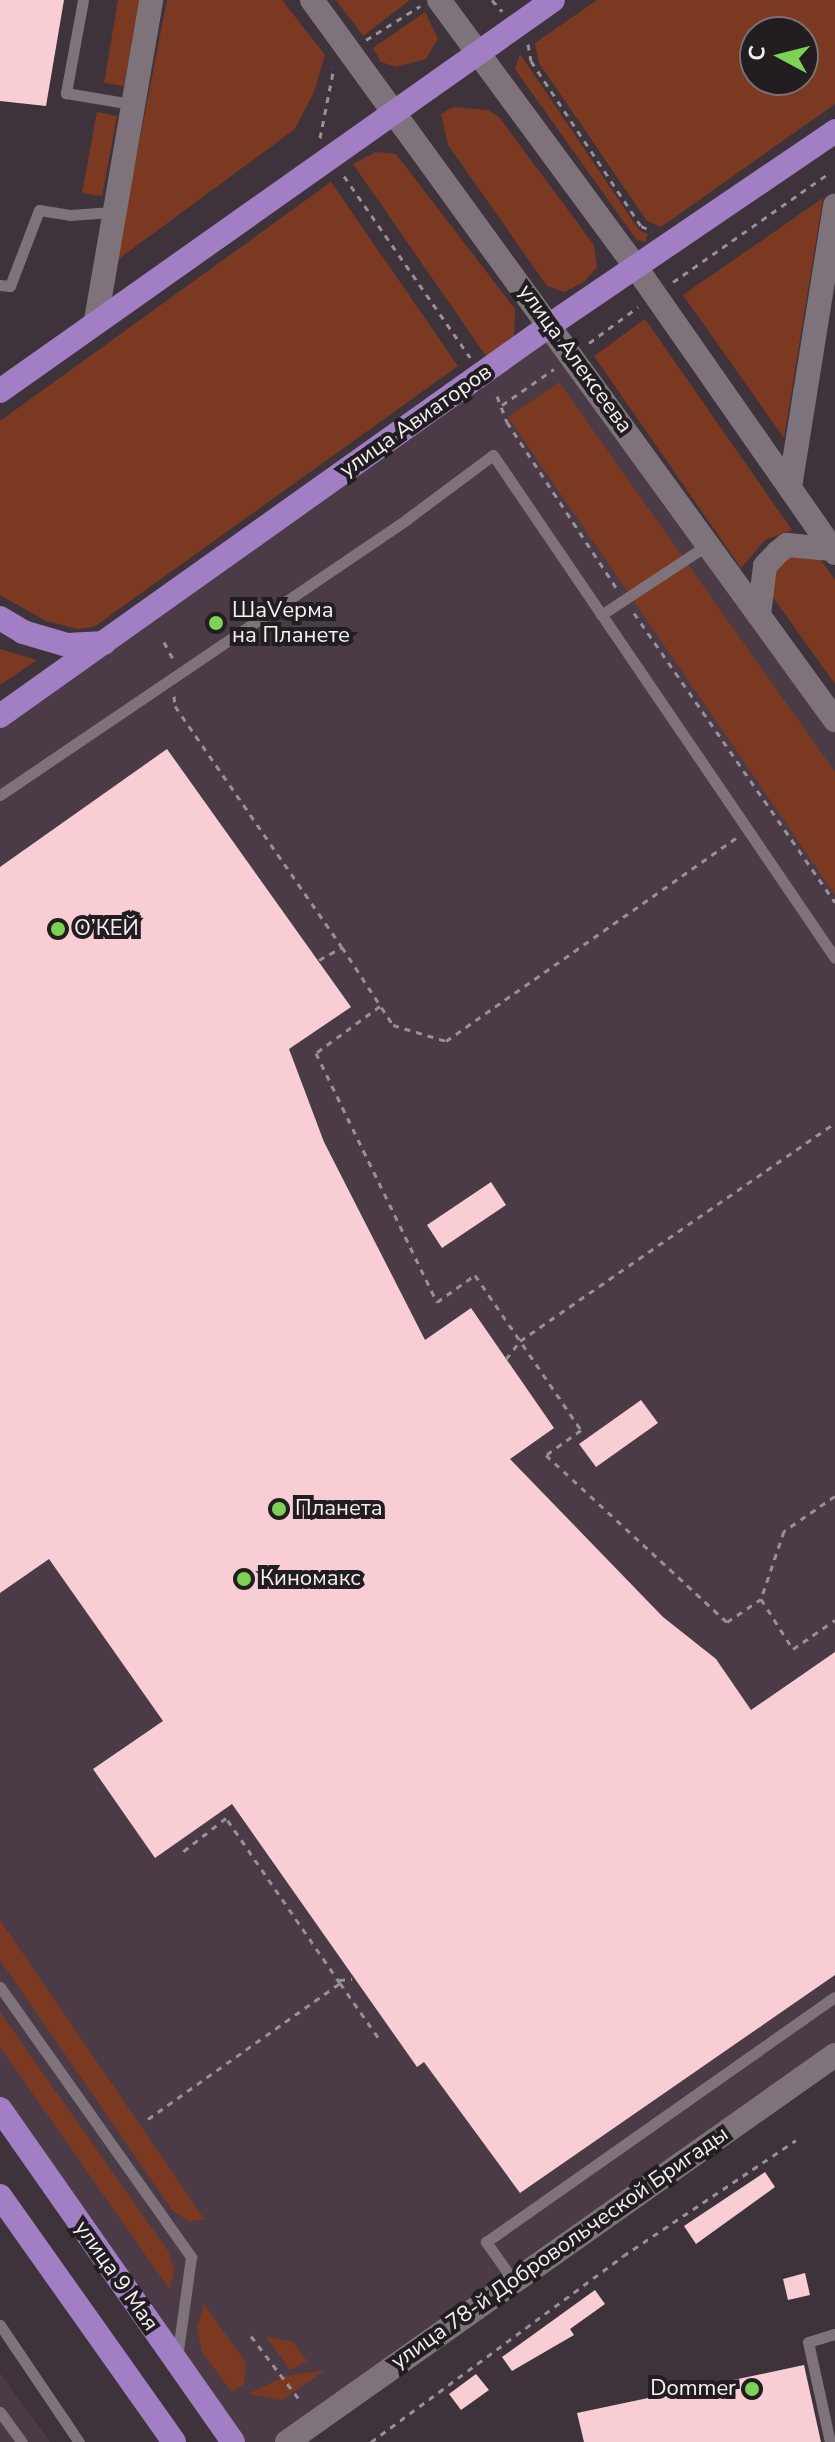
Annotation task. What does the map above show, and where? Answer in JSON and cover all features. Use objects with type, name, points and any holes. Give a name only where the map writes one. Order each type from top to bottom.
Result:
[{"type":"main road","points":[[0,391],[96,320],[553,0]]},
{"type":"main road","name":"улица Авиаторов","points":[[0,716],[550,325],[835,131]]},
{"type":"main road","points":[[0,618],[23,632],[67,645],[105,643]]},
{"type":"main road","name":"улица 9 Мая","points":[[0,2109],[233,2442]]},
{"type":"main road","points":[[0,2196],[174,2442]]},
{"type":"street","points":[[96,320],[112,212],[151,0]]},
{"type":"street","name":"улица Алексеева","points":[[312,0],[835,720]]},
{"type":"street","points":[[432,1],[478,52],[635,266],[834,551]]},
{"type":"street","points":[[790,487],[835,206]]},
{"type":"street","points":[[759,615],[765,566],[777,553],[787,545],[803,544],[834,551]]},
{"type":"street","name":"улица 78-й Добровольческой Бригады","points":[[287,2442],[513,2280],[834,2059]]},
{"type":"lane","points":[[83,0],[66,93],[132,104]]},
{"type":"lane","points":[[0,285],[10,286],[39,210],[70,215],[112,212]]},
{"type":"lane","points":[[0,795],[171,674],[407,519],[493,455],[835,958]]},
{"type":"lane","points":[[601,615],[709,544]]},
{"type":"lane","points":[[0,1987],[191,2257],[176,2363]]},
{"type":"lane","points":[[513,2280],[486,2242],[835,1997]]},
{"type":"lane","points":[[0,2325],[79,2442]]},
{"type":"lane","points":[[830,2442],[808,2342],[835,2334]]},
{"type":"lane","points":[[0,2412],[22,2442]]},
{"type":"path","points":[[492,0],[508,17]]},
{"type":"path","points":[[366,40],[432,1]]},
{"type":"path","points":[[528,44],[531,61],[641,226],[659,235]]},
{"type":"path","points":[[320,138],[331,71],[339,61]]},
{"type":"path","points":[[341,173],[476,365]]},
{"type":"path","points":[[673,282],[828,174]]},
{"type":"path","points":[[680,267],[685,274]]},
{"type":"path","points":[[586,345],[638,307]]},
{"type":"path","points":[[502,405],[554,369]]},
{"type":"path","points":[[497,396],[507,422],[624,598],[835,902]]},
{"type":"path","points":[[164,642],[175,662],[171,674],[175,706],[393,1025],[446,1041],[747,830]]},
{"type":"path","points":[[319,960],[342,947]]},
{"type":"path","points":[[380,1006],[316,1053],[437,1302],[475,1275],[581,1430],[546,1455],[727,1622],[761,1599],[784,1531],[835,1496]]},
{"type":"path","points":[[506,1359],[520,1341],[835,1123]]},
{"type":"path","points":[[761,1599],[793,1649],[835,1620]]},
{"type":"path","points":[[180,1854],[226,1818],[380,2040]]},
{"type":"path","points":[[148,2119],[339,1981],[352,1979]]},
{"type":"path","points":[[371,2442],[623,2256],[796,2140]]},
{"type":"path","points":[[251,2336],[284,2377]]},
{"type":"shaded area","points":[[118,0],[139,0],[124,86],[104,83]]},
{"type":"shaded area","points":[[167,0],[282,0],[325,55],[314,92],[295,129],[116,261]]},
{"type":"shaded area","points":[[336,0],[410,0],[363,36]]},
{"type":"shaded area","points":[[597,0],[835,0],[835,104],[661,227],[647,221],[539,63],[535,43]]},
{"type":"shaded area","points":[[425,12],[438,39],[426,59],[396,67],[381,62],[373,48]]},
{"type":"shaded area","points":[[520,54],[639,230],[648,234],[645,242],[636,239],[515,69]]},
{"type":"shaded area","points":[[454,107],[488,110],[499,117],[594,245],[597,267],[584,282],[564,292],[547,286],[448,145],[441,114]]},
{"type":"shaded area","points":[[97,112],[117,116],[102,196],[82,193]]},
{"type":"shaded area","points":[[376,152],[396,154],[515,309],[514,336],[486,356],[353,164]]},
{"type":"shaded area","points":[[331,182],[458,366],[94,627],[78,629],[46,621],[0,595],[0,421]]},
{"type":"shaded area","points":[[823,198],[784,438],[683,295]]},
{"type":"shaded area","points":[[645,319],[792,530],[765,540],[741,568],[594,356]]},
{"type":"shaded area","points":[[550,325],[835,720],[835,2055],[287,2442],[233,2442],[0,2109],[0,716]]},
{"type":"shaded area","points":[[559,382],[835,772],[835,895],[508,417]]},
{"type":"shaded area","points":[[800,552],[819,557],[835,580],[835,684],[772,596],[769,572],[779,559]]},
{"type":"shaded area","points":[[0,649],[37,660],[0,685]]},
{"type":"shaded area","points":[[0,1920],[205,2220],[188,2221],[172,2210],[0,1960]]},
{"type":"shaded area","points":[[0,2012],[168,2251],[174,2269],[170,2290],[0,2047]]},
{"type":"shaded area","points":[[204,2304],[246,2363],[244,2384],[232,2392],[202,2352],[197,2328]]},
{"type":"shaded area","points":[[266,2337],[293,2342],[307,2361],[290,2370]]},
{"type":"shaded area","points":[[325,2370],[282,2400],[248,2394],[285,2376]]},
{"type":"shaded area","points":[[0,2373],[50,2442],[0,2442]]},
{"type":"building","points":[[0,0],[64,0],[46,106],[0,101]]},
{"type":"building","name":"Планета","points":[[167,749],[351,1007],[289,1049],[324,1142],[425,1340],[471,1308],[554,1428],[510,1459],[663,1617],[716,1659],[751,1710],[835,1652],[835,1975],[520,2193],[424,2062],[417,2067],[232,1804],[155,1858],[93,1769],[163,1721],[49,1559],[0,1593],[0,867]]},
{"type":"building","points":[[491,1182],[506,1205],[442,1248],[427,1225]]},
{"type":"building","points":[[641,1400],[658,1423],[596,1467],[579,1444]]},
{"type":"building","points":[[765,2172],[775,2187],[696,2244],[684,2226]]},
{"type":"building","points":[[805,2273],[810,2295],[788,2300],[783,2279]]},
{"type":"building","points":[[595,2290],[605,2304],[570,2329],[574,2335],[512,2371],[502,2357]]},
{"type":"building","name":"Dommer","points":[[804,2365],[821,2442],[584,2442],[577,2413]]},
{"type":"building","points":[[476,2374],[489,2390],[461,2410],[449,2394]]},
{"type":"place","name":"ШаVерма на Планете","points":[[216,623]]},
{"type":"place","name":"О’КЕЙ","points":[[58,929]]},
{"type":"place","name":"Планета","points":[[279,1509]]},
{"type":"place","name":"Киномакс","points":[[244,1579]]},
{"type":"place","name":"Dommer","points":[[752,2389]]}]
